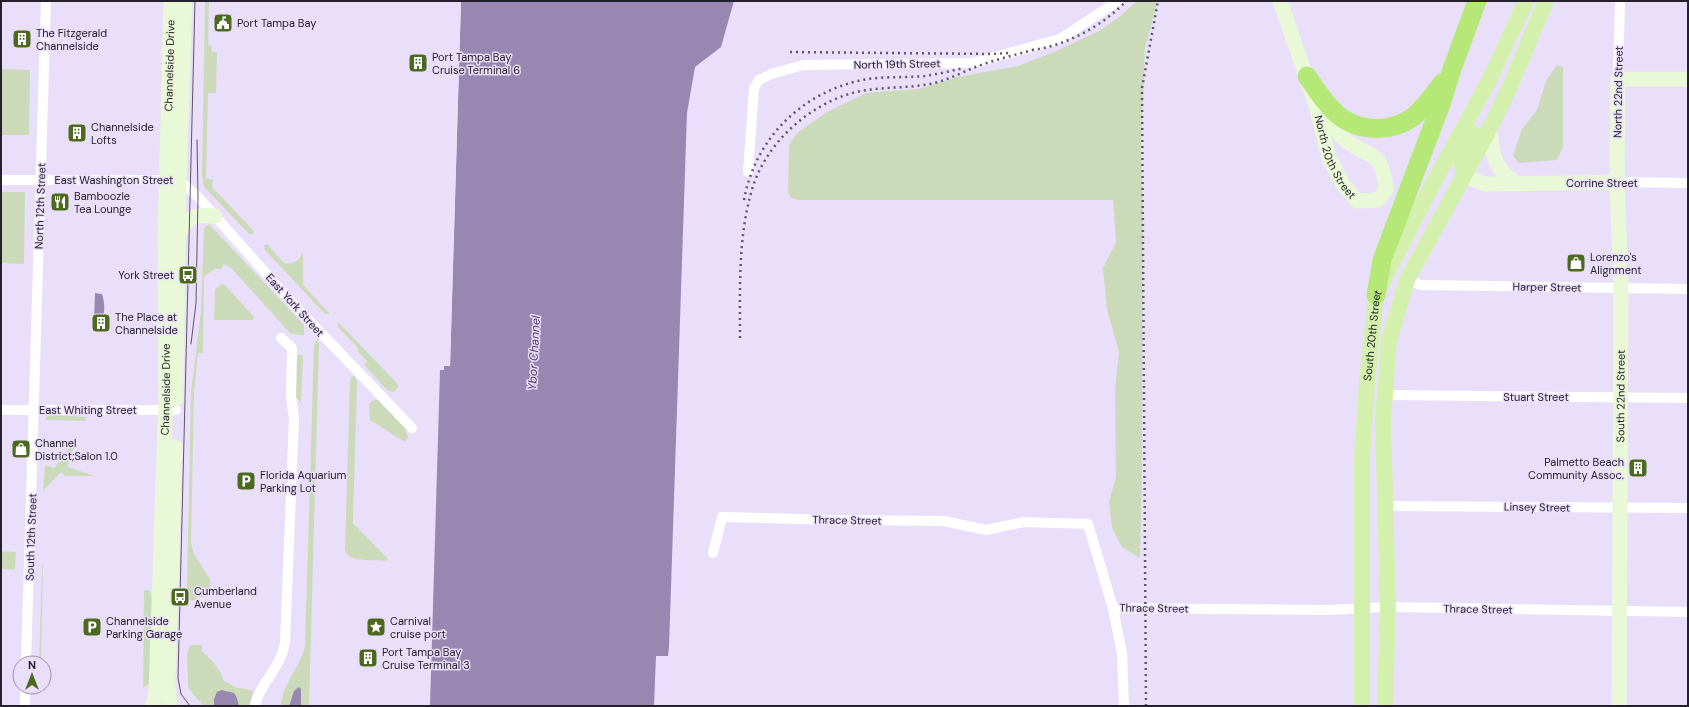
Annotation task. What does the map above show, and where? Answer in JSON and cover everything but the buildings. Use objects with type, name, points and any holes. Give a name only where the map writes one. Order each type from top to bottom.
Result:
[{"type":"highway","points":[[1376,295],[1382,260],[1441,104],[1477,1]]},
{"type":"highway","points":[[1307,76],[1329,106],[1343,118],[1359,126],[1376,128],[1395,125],[1412,117],[1424,107],[1452,69]]},
{"type":"main road","name":"Channelside Drive","points":[[153,706],[156,691],[171,410],[178,235],[173,180],[171,1]]},
{"type":"main road","name":"Channelside Drive","points":[[170,706],[168,682],[171,410],[165,272],[173,180],[185,1]]},
{"type":"main road","name":"North 20th Street","points":[[1280,1],[1307,76],[1329,158],[1342,183],[1357,201],[1378,200],[1386,190],[1384,170],[1378,160],[1342,138],[1307,76]]},
{"type":"main road","name":"South 20th Street","points":[[1362,706],[1362,479],[1367,382],[1376,295],[1436,178],[1489,81],[1526,1]]},
{"type":"main road","name":"South 20th Street","points":[[1385,706],[1388,607],[1383,420],[1389,340],[1407,280],[1490,128],[1515,77],[1546,1]]},
{"type":"main road","points":[[1464,176],[1461,164],[1462,154],[1516,47],[1518,20]]},
{"type":"main road","points":[[1618,79],[1688,79]]},
{"type":"main road","name":"North 22nd Street","points":[[1617,182],[1618,79]]},
{"type":"main road","points":[[1490,128],[1492,152],[1497,165],[1506,176],[1517,184]]},
{"type":"main road","name":"Corrine Street","points":[[1464,176],[1485,184],[1617,182]]},
{"type":"main road","name":"South 22nd Street","points":[[1617,182],[1621,288],[1619,706]]},
{"type":"main road","points":[[178,235],[190,218],[198,215],[215,216]]},
{"type":"main road","points":[[1362,479],[1368,474],[1374,462],[1374,433],[1383,420]]},
{"type":"street","name":"North 12th Street","points":[[34,410],[46,1]]},
{"type":"street","name":"North 19th Street","points":[[748,172],[754,88],[759,80],[770,74],[803,64],[973,63],[1060,39],[1118,1]]},
{"type":"street","name":"North 22nd Street","points":[[1618,79],[1620,1]]},
{"type":"street","name":"East Washington Street","points":[[1,180],[173,180]]},
{"type":"street","name":"East York Street","points":[[173,180],[190,189],[295,306],[412,428]]},
{"type":"street","name":"Corrine Street","points":[[1617,182],[1688,183]]},
{"type":"street","name":"Harper Street","points":[[1407,280],[1421,285],[1688,289]]},
{"type":"street","points":[[255,706],[260,691],[280,662],[285,643],[294,418],[291,397],[292,348],[281,338]]},
{"type":"street","name":"Stuart Street","points":[[1384,395],[1688,398]]},
{"type":"street","name":"East Whiting Street","points":[[1,410],[171,410]]},
{"type":"street","name":"South 12th Street","points":[[26,655],[34,410]]},
{"type":"street","name":"Linsey Street","points":[[1386,506],[1688,508]]},
{"type":"street","name":"Thrace Street","points":[[713,553],[722,517],[835,520],[944,520],[986,530],[1024,522],[1088,524],[1113,608],[1329,610],[1362,607],[1388,607],[1688,612]]},
{"type":"street","points":[[1113,608],[1122,653],[1124,706]]},
{"type":"street","points":[[24,706],[25,695]]},
{"type":"green space","points":[[205,1],[209,1],[208,45],[212,46],[211,51],[217,52],[216,93],[208,93],[206,178],[213,180],[212,187],[254,231],[253,234],[249,234],[204,187],[202,175]]},
{"type":"green space","points":[[1137,1],[1158,1],[1145,48],[1141,151],[1143,196],[1142,467],[1140,558],[1122,547],[1112,528],[1109,501],[1116,477],[1115,389],[1119,352],[1107,310],[1103,268],[1116,242],[1113,200],[798,200],[790,197],[788,192],[789,145],[797,133],[827,112],[866,93],[918,89],[957,77],[1018,66],[1056,51],[1099,31],[1119,17]]},
{"type":"green space","points":[[1557,65],[1563,67],[1563,147],[1557,160],[1519,163],[1513,156],[1522,129],[1537,110],[1546,81]]},
{"type":"green space","points":[[1,69],[30,70],[29,135],[1,135]]},
{"type":"green space","points":[[1,192],[25,192],[24,264],[1,263]]},
{"type":"green space","points":[[209,224],[304,325],[304,335],[291,334],[232,269],[224,264],[221,269],[215,269],[204,276],[203,353],[198,353],[194,393],[191,543],[194,554],[210,579],[209,597],[196,597],[196,600],[190,600],[187,585],[191,393],[201,311],[204,228]]},
{"type":"green space","points":[[267,244],[284,263],[296,261],[300,258],[303,252],[303,285],[330,314],[325,314],[265,250],[264,245]]},
{"type":"green space","points":[[222,284],[225,285],[254,317],[253,320],[214,320],[215,289]]},
{"type":"green space","points":[[338,322],[398,384],[398,387],[394,392],[387,390],[364,365],[367,361],[357,351],[359,349],[338,327]]},
{"type":"green space","points":[[317,340],[319,343],[309,706],[301,706],[301,689],[294,691],[289,706],[281,706],[284,690],[303,654],[305,646],[314,345]]},
{"type":"green space","points":[[297,355],[303,355],[301,403],[296,397]]},
{"type":"green space","points":[[352,376],[355,376],[357,383],[353,523],[388,559],[386,561],[352,558],[345,550],[350,380]]},
{"type":"green space","points":[[378,400],[405,428],[408,437],[405,442],[370,420],[369,403]]},
{"type":"green space","points":[[50,415],[86,417],[86,421],[46,420],[46,417]]},
{"type":"green space","points":[[77,438],[67,467],[95,476],[65,476],[61,472],[43,491],[45,465],[54,468]]},
{"type":"green space","points":[[1,551],[16,552],[15,570],[1,569]]},
{"type":"green space","points":[[43,565],[41,655],[39,655]]},
{"type":"green space","points":[[144,590],[150,591],[152,599],[149,684],[143,688]]},
{"type":"green space","points":[[192,645],[202,645],[202,651],[217,667],[223,680],[235,687],[253,691],[249,706],[239,706],[237,698],[226,690],[214,699],[214,706],[204,706],[191,692],[188,686],[187,653],[189,647]]},
{"type":"water","name":"Ybor Channel","points":[[461,1],[734,1],[721,47],[695,67],[687,113],[669,647],[668,656],[656,656],[654,706],[430,706],[440,370],[444,370],[444,366],[450,366]]},
{"type":"water","points":[[95,293],[102,294],[103,298],[104,314],[102,321],[94,321]]},
{"type":"water","points":[[299,687],[301,689],[301,706],[289,706],[294,691]]},
{"type":"water","points":[[222,690],[234,693],[239,706],[214,706],[214,699],[217,692]]},
{"type":"pier","points":[[459,1],[461,1],[450,366],[444,366],[444,370],[438,370],[442,368],[443,364],[448,364]]},
{"type":"tram line","points":[[190,706],[181,694],[178,678],[195,1]]},
{"type":"tram line","points":[[191,344],[196,303],[198,197],[197,140]]},
{"type":"railway","points":[[1032,50],[1045,48],[1083,33],[1106,19],[1126,1]]},
{"type":"railway","points":[[1146,706],[1142,88],[1158,1]]},
{"type":"railway","points":[[740,338],[742,247],[751,193],[757,176],[775,145],[801,119],[832,100],[859,91],[920,86],[936,83],[988,62],[1036,49]]},
{"type":"railway","points":[[790,52],[1008,53]]},
{"type":"railway","points":[[744,200],[758,157],[770,139],[784,122],[819,96],[840,86],[862,80],[925,76],[964,68]]},
{"type":"place","name":"Port Tampa Bay","points":[[223,23]]},
{"type":"place","name":"The Fitzgerald Channelside","points":[[22,39]]},
{"type":"place","name":"Port Tampa Bay Cruise Terminal 6","points":[[418,63]]},
{"type":"place","name":"Channelside Lofts","points":[[77,133]]},
{"type":"place","name":"Bamboozle Tea Lounge","points":[[60,202]]},
{"type":"place","name":"Lorenzo's Alignment","points":[[1576,263]]},
{"type":"place","name":"York Street","points":[[188,275]]},
{"type":"place","name":"The Place at Channelside","points":[[101,323]]},
{"type":"place","name":"Channel District;Salon 1.0","points":[[21,449]]},
{"type":"place","name":"Palmetto Beach Community Assoc.","points":[[1638,468]]},
{"type":"place","name":"Florida Aquarium Parking Lot","points":[[246,481]]},
{"type":"place","name":"Cumberland Avenue","points":[[180,597]]},
{"type":"place","name":"Channelside Parking Garage","points":[[92,627]]},
{"type":"place","name":"Carnival cruise port","points":[[376,627]]},
{"type":"place","name":"Port Tampa Bay Cruise Terminal 3","points":[[368,658]]}]
